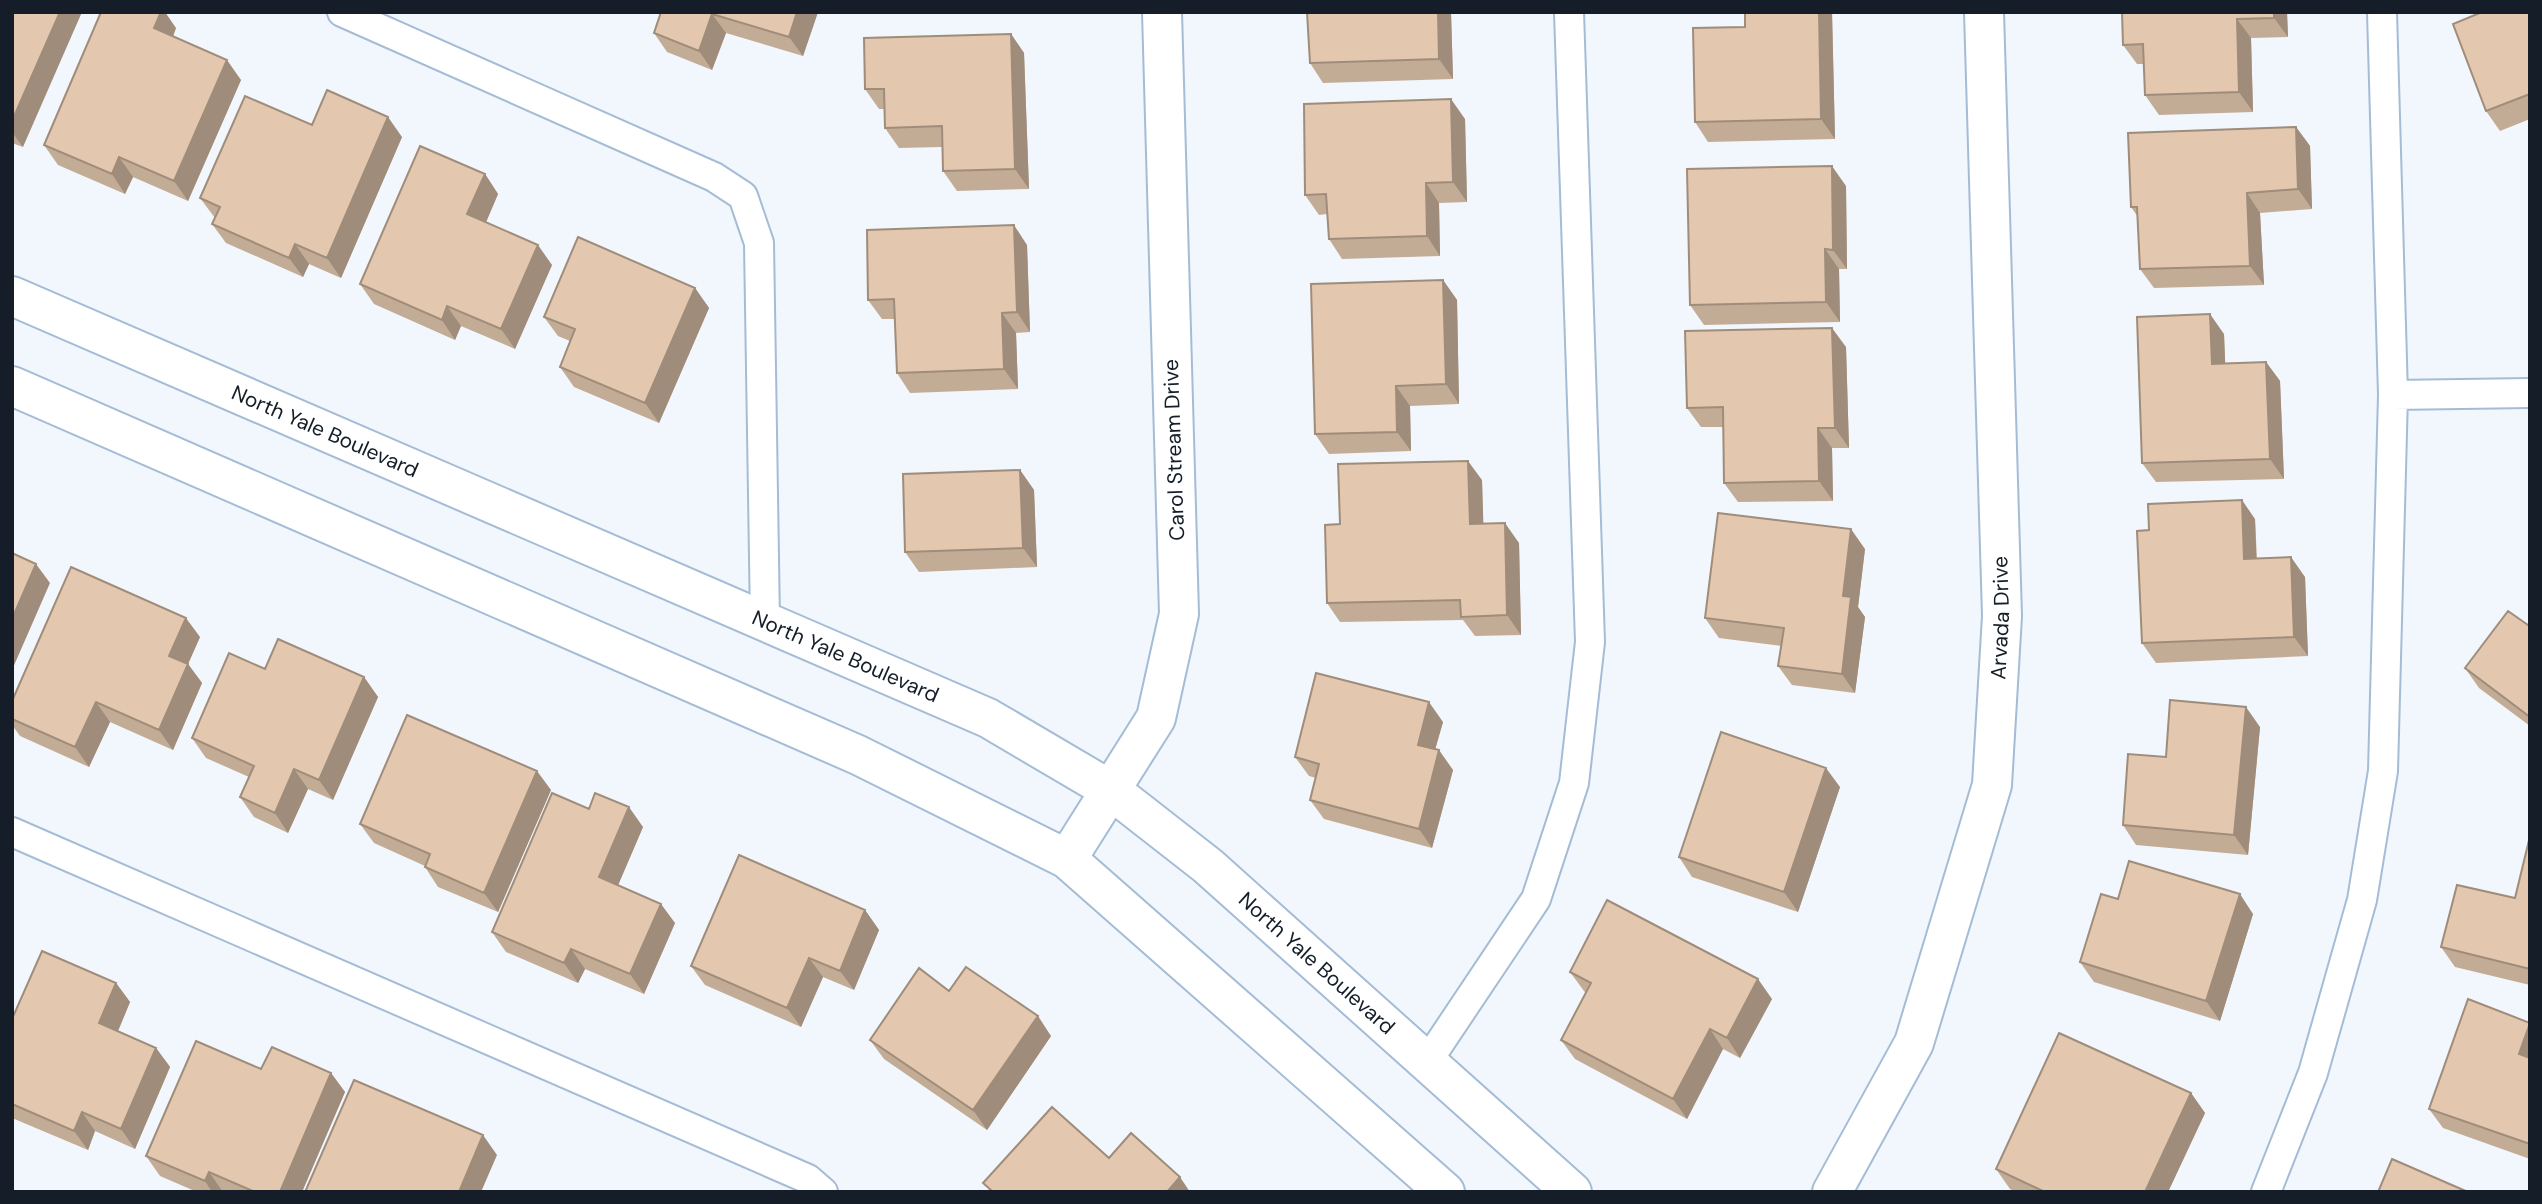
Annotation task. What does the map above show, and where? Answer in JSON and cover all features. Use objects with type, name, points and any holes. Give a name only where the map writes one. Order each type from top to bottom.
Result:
[{"type":"street","name":"Carol Stream Drive","points":[[1067,859],[1156,718],[1179,614],[1162,12]]},
{"type":"street","name":"Arvada Drive","points":[[1832,1192],[1914,1043],[1992,785],[2002,617],[1984,12]]},
{"type":"street","name":"North Yale Boulevard","points":[[12,296],[988,718],[1112,791],[1208,866],[1572,1192]]},
{"type":"street","points":[[12,386],[858,755],[1067,859],[1445,1192]]},
{"type":"lane","points":[[342,12],[714,177],[743,196],[759,243],[765,621]]},
{"type":"lane","points":[[1427,1062],[1536,899],[1574,783],[1590,642],[1569,12]]},
{"type":"lane","points":[[2266,1192],[2313,1073],[2362,900],[2383,771],[2388,671],[2393,395],[2382,12]]},
{"type":"lane","points":[[2393,395],[2530,393]]},
{"type":"lane","points":[[12,832],[808,1179],[823,1192]]},
{"type":"building","points":[[12,12],[60,12],[12,121]]},
{"type":"building","points":[[101,12],[161,12],[154,28],[227,60],[174,181],[119,157],[112,174],[44,145]]},
{"type":"building","points":[[661,12],[797,12],[789,37],[712,14],[699,51],[654,33]]},
{"type":"building","points":[[1307,12],[1438,12],[1439,59],[1310,63]]},
{"type":"building","points":[[1745,12],[1819,12],[1821,119],[1695,122],[1693,28],[1745,27]]},
{"type":"building","points":[[2122,12],[2274,12],[2274,18],[2237,19],[2239,92],[2145,95],[2143,44],[2123,45]]},
{"type":"building","points":[[2482,12],[2530,12],[2530,94],[2486,111],[2453,24]]},
{"type":"building","points":[[1011,34],[1015,169],[943,171],[942,126],[885,128],[884,89],[865,89],[864,38]]},
{"type":"building","points":[[327,90],[388,117],[327,258],[295,244],[289,258],[212,224],[220,207],[200,198],[245,96],[312,125]]},
{"type":"building","points":[[1451,99],[1453,182],[1426,183],[1427,236],[1329,239],[1326,194],[1305,195],[1304,104]]},
{"type":"building","points":[[2296,127],[2298,189],[2247,193],[2250,266],[2140,269],[2137,207],[2131,207],[2128,133]]},
{"type":"building","points":[[420,146],[485,174],[467,214],[538,245],[501,329],[447,306],[442,320],[360,284]]},
{"type":"building","points":[[1832,166],[1833,250],[1825,249],[1826,302],[1690,305],[1687,169]]},
{"type":"building","points":[[1014,225],[1017,312],[1002,313],[1004,369],[897,373],[894,299],[868,300],[867,230]]},
{"type":"building","points":[[578,237],[695,288],[645,403],[560,367],[575,329],[544,317]]},
{"type":"building","points":[[1443,280],[1446,384],[1396,386],[1397,432],[1315,434],[1311,284]]},
{"type":"building","points":[[2210,314],[2212,364],[2266,362],[2270,459],[2142,463],[2137,317]]},
{"type":"building","points":[[1832,328],[1835,428],[1818,428],[1819,481],[1724,483],[1723,407],[1687,408],[1685,331]]},
{"type":"building","points":[[1468,461],[1470,524],[1505,523],[1507,615],[1461,617],[1460,600],[1327,603],[1325,525],[1340,524],[1338,464]]},
{"type":"building","points":[[1020,470],[1023,548],[905,552],[903,474]]},
{"type":"building","points":[[2242,500],[2244,559],[2291,557],[2294,637],[2142,643],[2137,531],[2149,530],[2148,504]]},
{"type":"building","points":[[1718,513],[1851,529],[1843,596],[1851,597],[1842,674],[1778,666],[1784,628],[1705,618]]},
{"type":"building","points":[[12,553],[36,564],[12,619]]},
{"type":"building","points":[[71,567],[186,618],[169,656],[188,664],[159,730],[96,702],[75,747],[12,719],[12,701]]},
{"type":"building","points":[[2508,611],[2528,625],[2530,623],[2530,717],[2465,668]]},
{"type":"building","points":[[278,639],[364,677],[319,780],[294,769],[275,813],[240,797],[254,766],[192,738],[229,653],[265,669]]},
{"type":"building","points":[[1316,673],[1429,702],[1418,745],[1439,750],[1419,829],[1310,800],[1319,764],[1295,757]]},
{"type":"building","points":[[2170,700],[2246,707],[2234,835],[2123,825],[2128,754],[2166,757]]},
{"type":"building","points":[[407,715],[537,771],[484,893],[425,867],[430,854],[360,824]]},
{"type":"building","points":[[1721,732],[1826,768],[1784,892],[1679,857]]},
{"type":"building","points":[[552,793],[589,809],[595,793],[629,807],[599,877],[661,904],[630,974],[571,949],[564,963],[492,932]]},
{"type":"building","points":[[2530,836],[2530,969],[2441,947],[2457,885],[2515,898]]},
{"type":"building","points":[[739,855],[865,910],[840,971],[809,958],[787,1008],[691,966]]},
{"type":"building","points":[[2129,861],[2240,894],[2206,1001],[2080,962],[2101,894],[2118,899]]},
{"type":"building","points":[[1607,900],[1758,979],[1727,1038],[1710,1029],[1673,1099],[1561,1040],[1591,983],[1570,972]]},
{"type":"building","points":[[42,951],[116,983],[99,1023],[156,1048],[121,1129],[82,1112],[74,1131],[12,1104],[12,1019]]},
{"type":"building","points":[[966,967],[1038,1016],[973,1110],[870,1040],[919,968],[949,991]]},
{"type":"building","points":[[2468,999],[2530,1023],[2519,1054],[2530,1058],[2530,1144],[2429,1109]]},
{"type":"building","points":[[2059,1033],[2191,1093],[2145,1192],[2045,1192],[1996,1169]]},
{"type":"building","points":[[196,1041],[261,1069],[272,1047],[331,1073],[280,1192],[255,1192],[209,1172],[205,1181],[146,1156]]},
{"type":"building","points":[[354,1080],[483,1135],[459,1192],[305,1192]]},
{"type":"building","points":[[1052,1107],[1109,1158],[1131,1133],[1180,1177],[1167,1192],[993,1192],[983,1183]]},
{"type":"building","points":[[2392,1159],[2468,1192],[2378,1192]]}]
